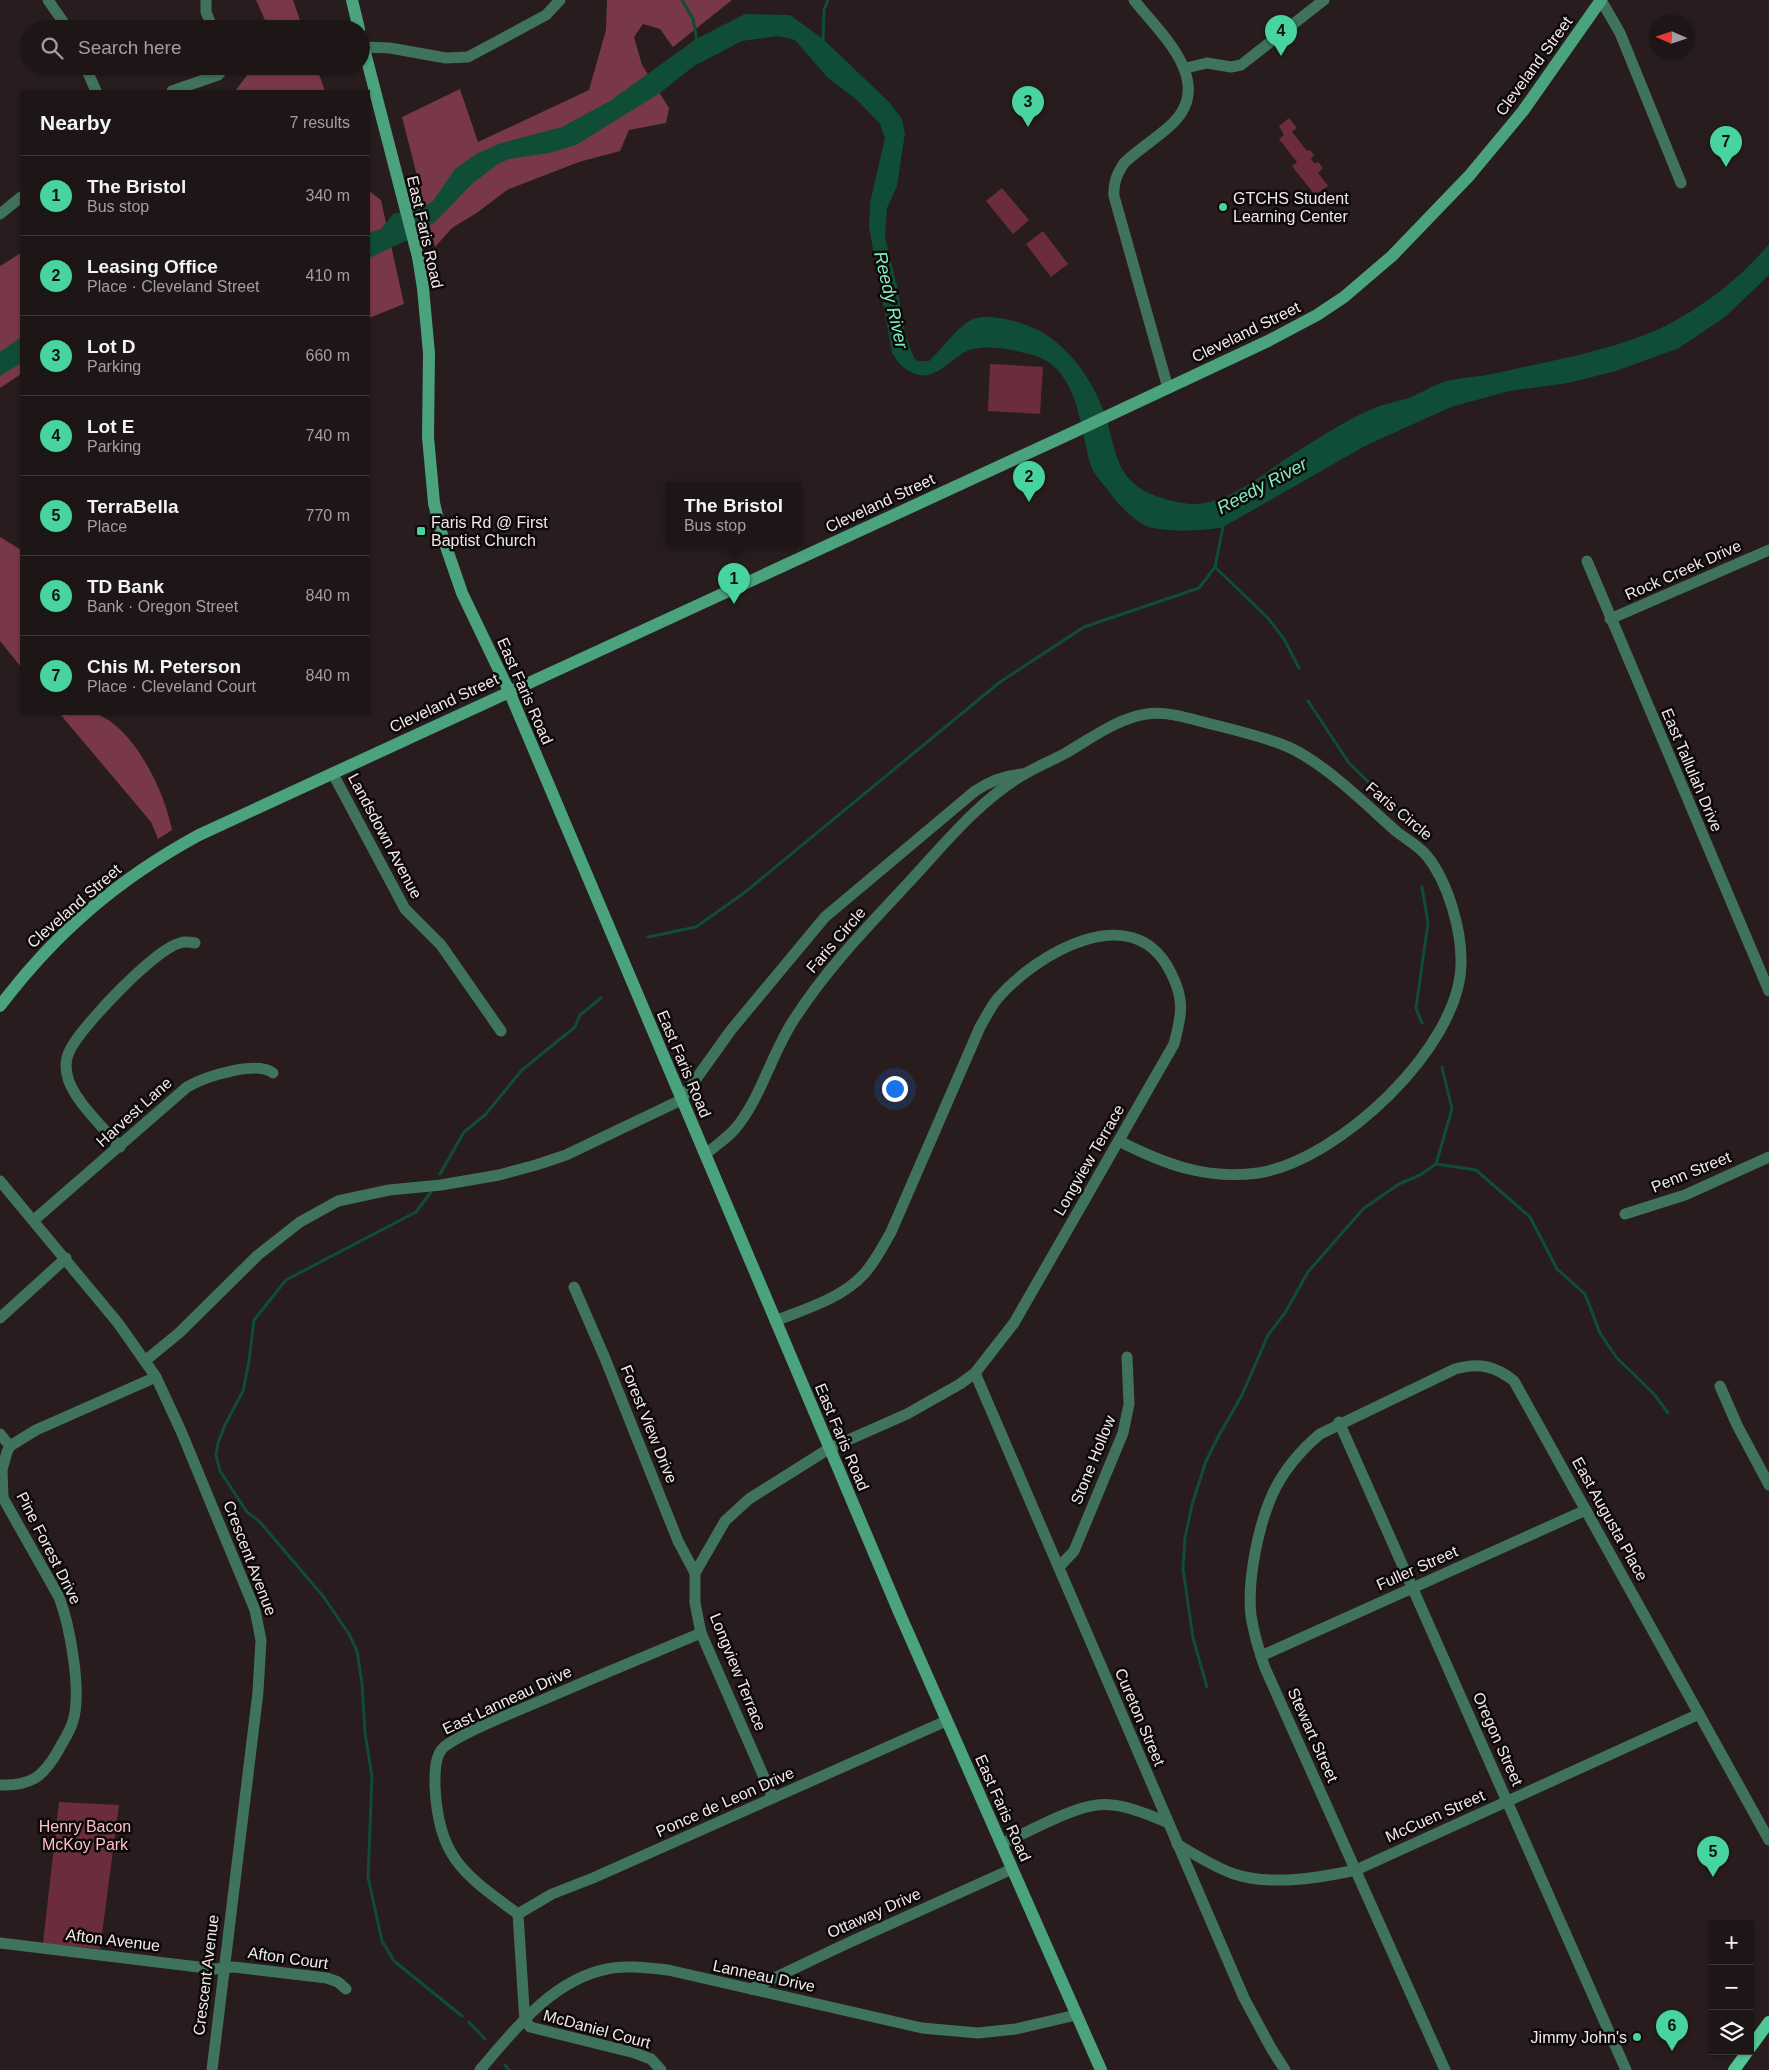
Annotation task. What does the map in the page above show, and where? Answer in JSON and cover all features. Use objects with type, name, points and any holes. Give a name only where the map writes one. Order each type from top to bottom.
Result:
[{"type":"main road","points":[[352,0],[357,20]]},
{"type":"main road","name":"Cleveland Street","points":[[0,1006],[51,944],[110,891],[162,855],[199,835],[1124,409],[1268,341],[1317,315],[1365,281],[1392,256],[1497,145],[1601,0]]},
{"type":"main road","name":"East Faris Road","points":[[370,74],[418,257],[429,352],[428,437],[434,503],[441,532],[462,593],[509,691],[680,1100],[706,1154],[775,1321],[946,1721],[1101,2070]]},
{"type":"main road","points":[[1754,2043],[1769,2022]]},
{"type":"main road","points":[[1734,2070],[1745,2055]]},
{"type":"street","points":[[48,0],[62,20]]},
{"type":"street","points":[[206,0],[206,12],[209,20]]},
{"type":"street","points":[[370,44],[446,58],[468,57],[546,15],[554,9],[560,0]]},
{"type":"street","points":[[1134,0],[1178,54],[1186,68],[1188,90],[1182,111],[1172,123],[1124,163],[1119,171],[1114,187],[1114,196],[1168,388]]},
{"type":"street","points":[[1186,68],[1207,63],[1231,67],[1241,65],[1324,0]]},
{"type":"street","points":[[1601,0],[1620,33],[1681,183]]},
{"type":"street","points":[[89,75],[96,90]]},
{"type":"street","points":[[175,90],[218,75]]},
{"type":"street","points":[[0,214],[20,197]]},
{"type":"street","name":"Rock Creek Drive","points":[[1610,619],[1769,550]]},
{"type":"street","name":"East Tallulah Drive","points":[[1587,561],[1769,991]]},
{"type":"street","name":"Faris Circle","points":[[706,1154],[734,1130],[746,1113],[780,1041],[842,954],[946,842],[994,796],[1025,774],[1121,722],[1149,713],[1176,716],[1283,744],[1322,768],[1428,856],[1444,887],[1459,932],[1460,984],[1452,1008],[1426,1053],[1394,1090],[1348,1130],[1324,1146],[1271,1170],[1254,1173],[1224,1174],[1172,1166],[1119,1141]]},
{"type":"street","name":"Landsdown Avenue","points":[[333,774],[405,910],[441,945],[501,1031]]},
{"type":"street","name":"Faris Circle","points":[[680,1100],[731,1030],[825,917],[975,791],[1000,778],[1025,774]]},
{"type":"street","name":"Longview Terrace","points":[[773,1798],[701,1632],[695,1602],[695,1573],[730,1514],[748,1499],[830,1448],[924,1405],[975,1373],[1014,1323],[1174,1044],[1182,1003],[1176,982],[1166,962],[1153,950],[1130,938],[1105,935],[1067,946],[1037,964],[997,998],[980,1027],[891,1232],[874,1261],[852,1285],[834,1297],[775,1321]]},
{"type":"street","points":[[120,1147],[76,1095],[67,1074],[68,1056],[78,1037],[119,990],[169,948],[179,943],[195,943]]},
{"type":"street","name":"Harvest Lane","points":[[34,1220],[120,1147],[180,1092],[195,1082],[251,1068],[267,1068],[273,1073]]},
{"type":"street","points":[[146,1360],[179,1333],[258,1255],[300,1222],[338,1201],[390,1190],[441,1185],[536,1165],[566,1155],[680,1100]]},
{"type":"street","name":"Penn Street","points":[[1625,1214],[1686,1195],[1769,1157]]},
{"type":"street","name":"Crescent Avenue","points":[[0,1181],[66,1258],[146,1360],[156,1377],[242,1574],[259,1623],[260,1663],[258,1692],[212,2070]]},
{"type":"street","points":[[0,1318],[66,1258]]},
{"type":"street","name":"Forest View Drive","points":[[574,1287],[604,1356],[678,1541],[695,1573]]},
{"type":"street","name":"Stone Hollow","points":[[1059,1567],[1074,1551],[1125,1425],[1130,1404],[1127,1357]]},
{"type":"street","name":"East Augusta Place","points":[[1340,1422],[1455,1369],[1468,1365],[1489,1366],[1502,1372],[1514,1381],[1769,1840]]},
{"type":"street","name":"Cureton Street","points":[[975,1373],[1244,1998],[1267,2042],[1285,2070]]},
{"type":"street","points":[[0,1434],[10,1446],[36,1430],[156,1377]]},
{"type":"street","points":[[1720,1386],[1737,1425],[1769,1485]]},
{"type":"street","name":"Oregon Street","points":[[1340,1422],[1626,2070]]},
{"type":"street","name":"Stewart Street","points":[[1340,1422],[1320,1434],[1304,1447],[1273,1493],[1265,1516],[1254,1562],[1251,1614],[1261,1656],[1445,2070]]},
{"type":"street","name":"Pine Forest Drive","points":[[0,1785],[27,1783],[49,1767],[70,1729],[76,1706],[76,1688],[66,1614],[59,1597],[3,1498],[2,1470],[10,1446]]},
{"type":"street","name":"Fuller Street","points":[[1261,1656],[1586,1510]]},
{"type":"street","name":"East Lanneau Drive","points":[[518,1914],[465,1873],[451,1853],[441,1827],[436,1799],[435,1779],[439,1753],[444,1747],[493,1722],[701,1632]]},
{"type":"street","name":"McCuen Street","points":[[1177,1844],[1218,1866],[1246,1877],[1275,1879],[1326,1877],[1356,1870],[1699,1714]]},
{"type":"street","name":"Ponce de Leon Drive","points":[[518,1914],[552,1894],[593,1878],[946,1721]]},
{"type":"street","points":[[1001,1844],[1067,1815],[1096,1805],[1123,1808],[1167,1822]]},
{"type":"street","name":"Ottaway Drive","points":[[751,1989],[848,1942],[1012,1869]]},
{"type":"street","points":[[518,1914],[525,2019]]},
{"type":"street","name":"Afton Avenue","points":[[0,1943],[223,1969]]},
{"type":"street","name":"Afton Court","points":[[223,1969],[234,1967],[327,1978],[338,1982],[346,1989]]},
{"type":"street","name":"Lanneau Drive","points":[[480,2070],[525,2019],[562,1988],[608,1969],[647,1968],[668,1970],[922,2028],[960,2033],[1016,2028],[1076,2015]]},
{"type":"street","name":"McDaniel Court","points":[[525,2019],[530,2027],[545,2033],[650,2059],[661,2070]]},
{"type":"green space","points":[[1289,118],[1297,128],[1292,132],[1307,151],[1310,150],[1314,155],[1311,159],[1315,164],[1318,162],[1323,168],[1318,173],[1328,186],[1315,195],[1292,166],[1297,162],[1279,139],[1284,135],[1279,126]]},
{"type":"green space","points":[[1002,188],[1029,220],[1013,234],[986,201]]},
{"type":"green space","points":[[1043,231],[1068,264],[1051,277],[1026,244]]},
{"type":"green space","points":[[990,364],[1043,367],[1040,414],[988,411]]},
{"type":"green space","name":"Henry Bacon McKoy Park","points":[[59,1802],[119,1805],[100,1949],[43,1943]]},
{"type":"shaded area","points":[[256,0],[293,0],[300,20],[265,20]]},
{"type":"shaded area","points":[[607,0],[732,0],[673,47],[660,29],[643,24],[634,37],[642,65],[669,108],[666,123],[629,130],[620,151],[579,162],[507,190],[478,212],[452,228],[435,247],[402,117],[460,89],[478,142],[589,90],[606,30]]},
{"type":"shaded area","points":[[247,75],[319,75],[325,90],[236,90]]},
{"type":"shaded area","points":[[370,192],[381,200],[404,304],[370,318]]},
{"type":"shaded area","points":[[20,254],[20,375],[0,388],[0,266]]},
{"type":"shaded area","points":[[0,537],[20,549],[20,666],[0,641]]},
{"type":"shaded area","points":[[61,715],[99,715],[112,723],[137,749],[156,782],[172,830],[158,839],[151,822]]},
{"type":"water","name":"Reedy River","points":[[745,14],[790,15],[823,39],[890,103],[902,119],[905,134],[897,186],[887,208],[885,237],[897,286],[905,334],[914,358],[918,361],[929,361],[958,330],[975,318],[1007,319],[1041,332],[1053,339],[1064,349],[1090,382],[1102,407],[1118,461],[1124,472],[1132,482],[1143,490],[1174,501],[1199,504],[1226,496],[1251,483],[1298,451],[1355,417],[1374,408],[1409,398],[1441,383],[1566,358],[1637,338],[1658,329],[1691,312],[1715,295],[1749,266],[1769,244],[1769,275],[1725,317],[1679,348],[1616,371],[1568,383],[1509,391],[1451,407],[1365,446],[1223,527],[1206,530],[1183,530],[1151,528],[1144,525],[1128,513],[1115,499],[1091,466],[1075,400],[1068,385],[1059,372],[1048,362],[1026,353],[980,348],[965,352],[930,375],[913,373],[898,362],[892,352],[869,227],[870,203],[885,138],[880,124],[857,100],[827,77],[795,40],[778,36],[742,41],[694,66],[660,93],[576,145],[549,153],[509,159],[498,164],[473,183],[436,221],[410,239],[370,258],[370,233],[381,229],[393,214],[424,207],[433,201],[455,169],[476,154],[501,143],[562,127],[610,101],[696,39]]},
{"type":"water","points":[[20,338],[20,364],[0,376],[0,352]]},
{"type":"waterway","points":[[682,0],[693,19],[697,41]]},
{"type":"waterway","points":[[823,43],[824,10],[828,0]]},
{"type":"waterway","name":"Reedy River","points":[[648,937],[696,927],[744,893],[1000,682],[1084,627],[1199,588],[1215,567],[1223,527]]},
{"type":"waterway","points":[[1215,567],[1268,618],[1284,639],[1299,668]]},
{"type":"waterway","points":[[1308,701],[1349,763],[1417,830]]},
{"type":"waterway","points":[[1422,887],[1428,923],[1416,1008],[1422,1023]]},
{"type":"waterway","points":[[440,1174],[464,1132],[485,1115],[522,1070],[575,1027],[580,1015],[601,998]]},
{"type":"waterway","points":[[1207,1687],[1193,1638],[1183,1569],[1185,1538],[1192,1505],[1206,1461],[1242,1395],[1268,1335],[1285,1313],[1308,1272],[1363,1209],[1399,1184],[1420,1175],[1436,1164],[1452,1109],[1442,1067]]},
{"type":"waterway","points":[[1436,1164],[1476,1170],[1530,1217],[1557,1269],[1585,1294],[1600,1333],[1616,1357],[1654,1394],[1668,1413]]},
{"type":"waterway","points":[[431,1192],[416,1212],[286,1280],[254,1320],[243,1391],[225,1425],[218,1443],[216,1455],[220,1471],[247,1512],[259,1521],[323,1596],[349,1634],[357,1651],[362,1683],[365,1733],[372,1777],[368,1877],[382,1941],[394,1961],[462,2016]]},
{"type":"waterway","points":[[469,2022],[485,2039]]},
{"type":"waterway","points":[[505,2065],[509,2070]]},
{"type":"place","name":"Lot E","points":[[1281,56]]},
{"type":"place","name":"Lot D","points":[[1028,127]]},
{"type":"place","name":"Chis M. Peterson","points":[[1726,167]]},
{"type":"place","name":"GTCHS Student Learning Center","points":[[1223,207]]},
{"type":"place","name":"Leasing Office","points":[[1029,502]]},
{"type":"place","name":"Faris Rd @ First Baptist Church","points":[[421,531]]},
{"type":"place","name":"The Bristol","points":[[734,604]]},
{"type":"place","name":"TerraBella","points":[[1713,1877]]},
{"type":"place","name":"Jimmy John's","points":[[1637,2037]]},
{"type":"place","name":"TD Bank","points":[[1672,2051]]}]
